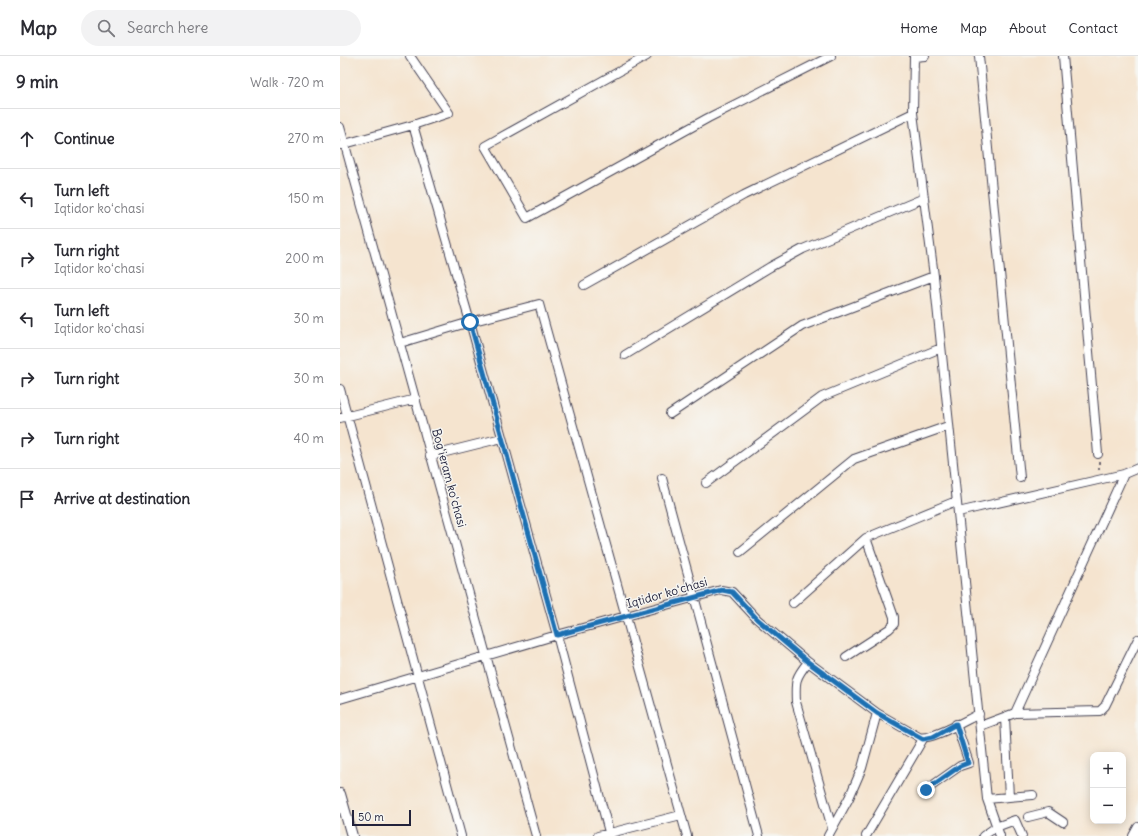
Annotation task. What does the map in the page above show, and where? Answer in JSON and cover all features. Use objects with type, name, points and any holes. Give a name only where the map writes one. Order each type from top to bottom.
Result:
[{"type":"main road","points":[[340,794],[352,836]]},
{"type":"street","points":[[342,145],[449,113],[410,56]]},
{"type":"street","points":[[647,56],[485,146],[527,218],[708,118],[831,56]]},
{"type":"street","points":[[925,56],[914,56],[913,113],[934,276],[948,426],[987,798],[1000,836]]},
{"type":"street","points":[[979,56],[1020,478]]},
{"type":"street","points":[[1063,56],[1098,454]]},
{"type":"street","points":[[584,285],[744,195],[913,113]]},
{"type":"street","points":[[413,125],[470,322],[557,635],[610,835]]},
{"type":"street","name":"Bogʻieram koʻchasi","points":[[340,127],[342,145],[416,399],[430,456],[487,655],[536,836]]},
{"type":"street","points":[[625,355],[770,267],[803,249],[924,198]]},
{"type":"street","points":[[670,414],[802,326],[934,276]]},
{"type":"street","points":[[400,343],[470,322],[539,304],[687,836]]},
{"type":"street","points":[[706,483],[822,397],[941,348]]},
{"type":"street","points":[[340,389],[344,417],[461,836]]},
{"type":"street","points":[[344,417],[416,399]]},
{"type":"street","points":[[740,552],[854,459],[948,426]]},
{"type":"street","points":[[430,456],[502,438]]},
{"type":"street","points":[[958,512],[1124,474],[1138,468]]},
{"type":"street","points":[[1015,713],[1124,474]]},
{"type":"street","points":[[662,478],[759,836]]},
{"type":"street","points":[[793,603],[866,538],[956,501]]},
{"type":"street","points":[[846,657],[889,629],[894,624],[894,617],[866,538]]},
{"type":"street","name":"Iqtidor koʻchasi","points":[[340,699],[417,675],[557,635],[722,590],[732,592],[757,619],[808,662],[877,713],[923,739]]},
{"type":"street","points":[[980,726],[1015,713],[1100,710],[1105,706],[1138,639]]},
{"type":"street","points":[[808,662],[795,681],[796,702],[832,828]]},
{"type":"street","points":[[828,836],[849,798],[862,768],[877,713]]},
{"type":"street","points":[[866,836],[923,739],[933,737],[956,724],[979,714]]},
{"type":"street","points":[[1004,717],[1009,797]]},
{"type":"street","points":[[956,724],[968,763]]},
{"type":"street","points":[[926,790],[960,766],[982,756]]},
{"type":"street","points":[[987,798],[1033,795]]},
{"type":"street","points":[[983,836],[996,827],[1048,812],[1063,822]]},
{"type":"street","points":[[598,836],[610,835],[681,815]]},
{"type":"street","points":[[1021,819],[1022,836]]},
{"type":"street","points":[[1133,836],[1138,827]]},
{"type":"path","points":[[1098,454],[1100,479]]},
{"type":"route","points":[[470,322],[557,635],[722,590],[732,592],[757,619],[808,662],[877,713],[923,739],[933,737],[956,724],[968,763],[960,766],[926,790]]}]
